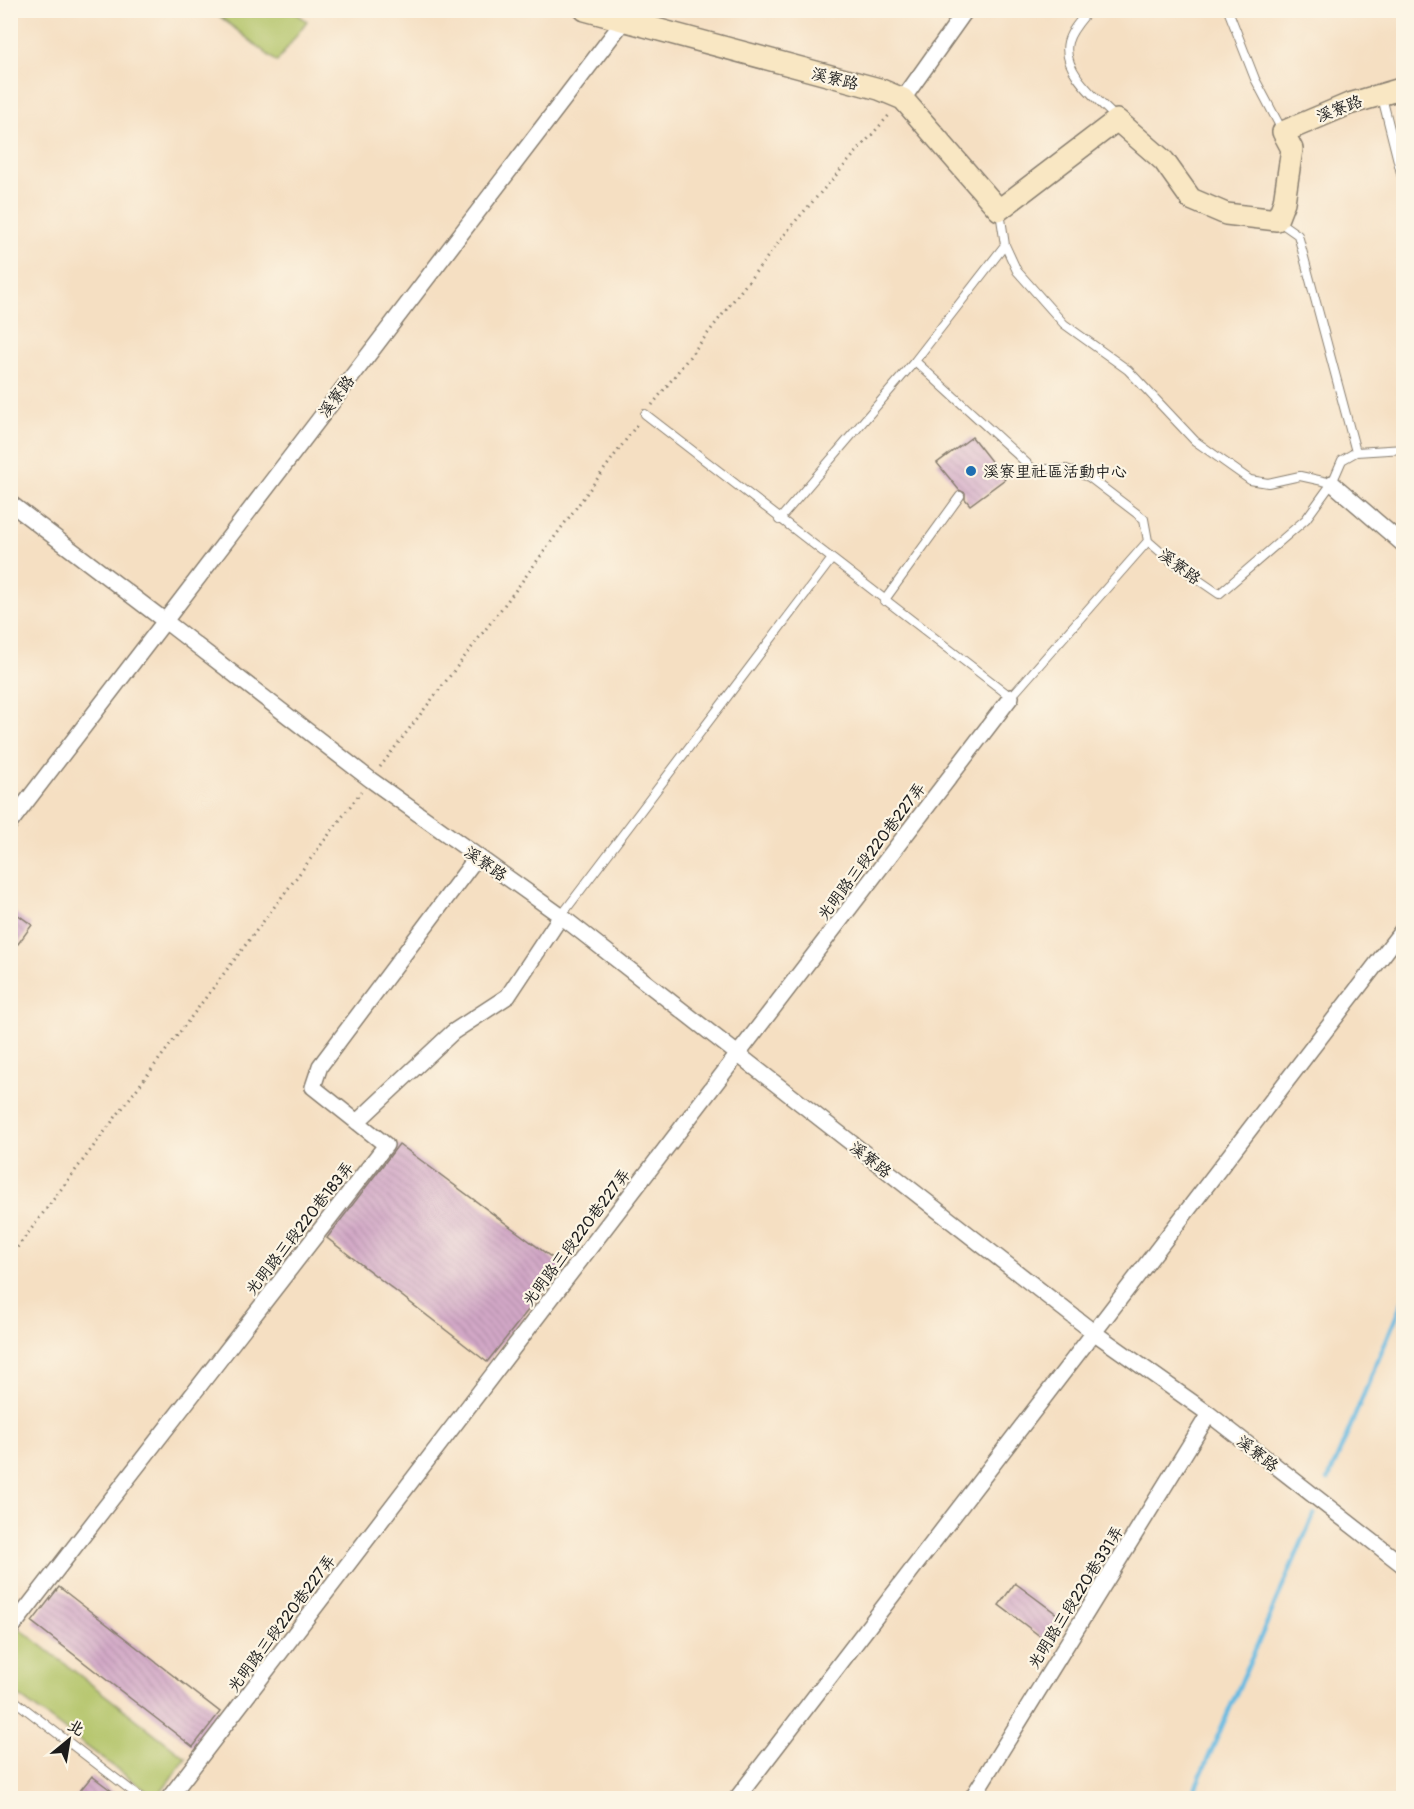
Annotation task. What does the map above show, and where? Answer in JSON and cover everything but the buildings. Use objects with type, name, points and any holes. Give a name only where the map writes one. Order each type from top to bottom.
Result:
[{"type":"street","name":"溪寮路","points":[[585,10],[628,16],[879,89],[903,99],[999,210]]},
{"type":"street","points":[[903,99],[966,10]]},
{"type":"street","name":"溪寮路","points":[[628,16],[165,621],[371,780],[561,916],[1092,1331],[1209,1414],[1404,1566]]},
{"type":"street","name":"溪寮路","points":[[1283,132],[1381,93],[1404,88]]},
{"type":"street","points":[[999,210],[1117,120],[1164,161],[1191,199],[1226,214],[1276,220],[1284,201],[1292,149],[1283,132]]},
{"type":"street","points":[[1332,483],[1404,545]]},
{"type":"street","points":[[10,503],[165,621],[10,823]]},
{"type":"street","name":"光明路三段220巷227弄","points":[[169,1798],[1011,697]]},
{"type":"street","name":"光明路三段220巷183弄","points":[[10,1630],[386,1145],[313,1087],[320,1066],[477,857]]},
{"type":"street","points":[[357,1122],[453,1032],[508,996],[561,916]]},
{"type":"street","points":[[737,1798],[1092,1331],[1404,928]]},
{"type":"street","name":"光明路三段220巷331弄","points":[[972,1798],[1209,1414]]},
{"type":"lane","points":[[1089,10],[1068,40],[1067,54],[1073,71],[1117,120]]},
{"type":"lane","points":[[1228,10],[1255,79],[1283,132]]},
{"type":"lane","name":"溪寮路","points":[[1381,93],[1404,184]]},
{"type":"lane","points":[[999,210],[1005,245],[1017,271],[1064,324],[1128,370],[1195,441],[1250,480],[1268,483],[1300,476],[1332,483]]},
{"type":"lane","points":[[1276,220],[1298,236],[1356,452],[1404,449]]},
{"type":"lane","points":[[779,520],[915,361],[1005,245]]},
{"type":"lane","name":"溪寮路","points":[[915,361],[1033,470],[1066,469],[1089,477],[1144,519],[1148,542],[1219,594],[1306,519],[1332,483],[1342,460],[1356,452]]},
{"type":"lane","points":[[645,414],[779,520],[1011,697],[1148,542]]},
{"type":"lane","points":[[884,601],[960,496]]},
{"type":"lane","points":[[561,916],[831,560]]},
{"type":"lane","points":[[10,1697],[141,1798]]},
{"type":"path","points":[[10,1257],[515,591],[645,414],[793,224],[903,99]]},
{"type":"green space","points":[[213,11],[293,11],[307,21],[277,62]]},
{"type":"green space","points":[[19,1628],[186,1758],[156,1798],[11,1690],[11,1639]]},
{"type":"waterway","points":[[1328,1480],[1404,1298]]},
{"type":"waterway","points":[[1191,1798],[1314,1514]]},
{"type":"place","name":"溪寮里社區活動中心","points":[[971,471]]}]
